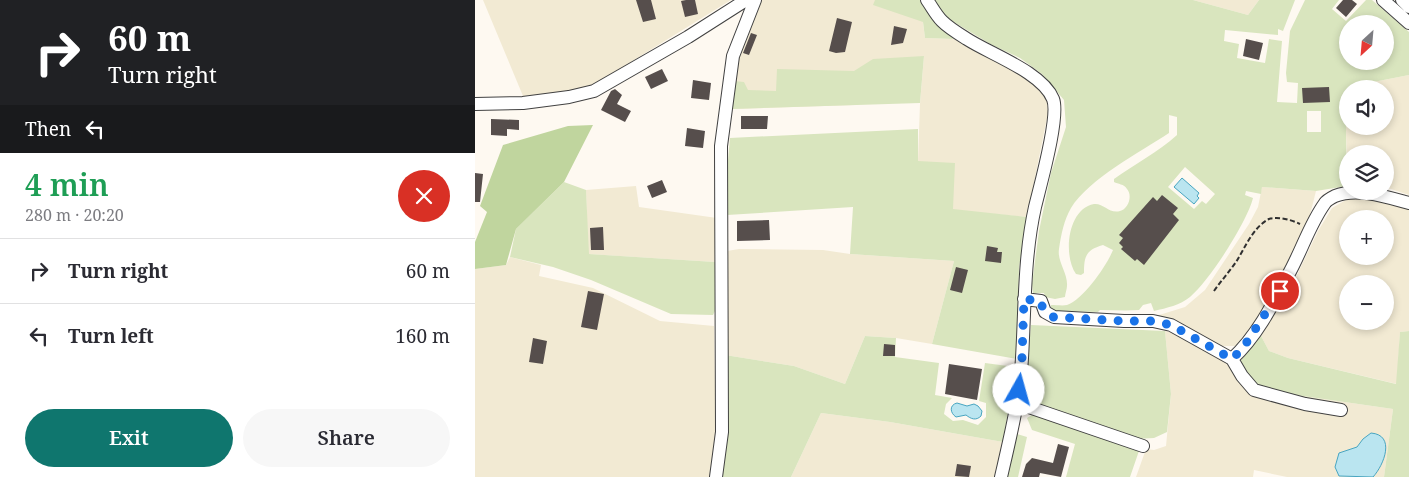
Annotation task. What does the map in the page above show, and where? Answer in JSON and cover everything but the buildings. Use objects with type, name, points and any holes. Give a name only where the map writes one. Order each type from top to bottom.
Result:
[{"type":"street","points":[[475,104],[523,103],[569,98],[594,91],[688,37],[746,0]]},
{"type":"street","points":[[716,477],[722,432],[721,146],[733,56],[755,0]]},
{"type":"street","points":[[927,0],[943,22],[968,40],[1011,62],[1032,76],[1043,85],[1053,99],[1055,117],[1034,210],[1024,299],[1022,358],[1017,404],[1001,477]]},
{"type":"street","points":[[1383,0],[1409,23]]},
{"type":"street","points":[[1402,0],[1409,7]]},
{"type":"street","points":[[1232,359],[1243,348],[1266,315],[1300,255],[1326,201],[1336,196],[1357,193],[1385,196],[1409,203]]},
{"type":"street","points":[[1024,299],[1041,301],[1045,312],[1053,317],[1153,321],[1171,325],[1232,359],[1254,390],[1305,404],[1341,410]]},
{"type":"street","points":[[1017,404],[1143,446]]},
{"type":"path","points":[[1214,291],[1235,263],[1250,237],[1271,218],[1290,220],[1311,229]]},
{"type":"shaded area","points":[[483,0],[731,0],[592,86],[560,93],[523,96]]},
{"type":"shaded area","points":[[760,0],[920,0],[925,38],[953,39],[965,43],[1009,64],[1036,85],[1047,99],[1048,113],[1027,217],[953,210],[918,161],[924,56],[855,105],[732,109],[736,58]]},
{"type":"shaded area","points":[[1193,0],[1259,0],[1248,15]]},
{"type":"shaded area","points":[[1409,75],[1409,195],[1394,190],[1394,145],[1346,145],[1346,135],[1394,135],[1394,80],[1384,80]]},
{"type":"shaded area","points":[[636,186],[639,207],[717,218],[715,262],[588,254],[586,190]]},
{"type":"shaded area","points":[[1262,187],[1316,191],[1308,223],[1289,265],[1245,340],[1235,346],[1222,346],[1175,320],[1156,316],[1185,307],[1205,290],[1249,224],[1258,207]]},
{"type":"shaded area","points":[[1346,200],[1377,200],[1409,208],[1409,331],[1400,332],[1397,384],[1288,358],[1269,351],[1260,334],[1296,277],[1318,231],[1332,208]]},
{"type":"shaded area","points":[[739,249],[823,250],[850,254],[954,261],[932,344],[896,338],[865,336],[845,384],[794,366],[725,355],[727,251]]},
{"type":"shaded area","points":[[510,257],[541,265],[539,276],[593,288],[660,321],[714,326],[716,450],[711,477],[475,477],[475,269],[506,265]]},
{"type":"shaded area","points":[[1165,331],[1185,336],[1202,344],[1268,391],[1393,409],[1384,477],[1287,477],[1254,470],[1253,477],[1136,477],[1146,449],[1154,450],[1166,446],[1171,394]]},
{"type":"shaded area","points":[[821,413],[890,422],[1003,442],[995,477],[791,477]]},
{"type":"green space","points":[[875,0],[920,0],[953,39],[925,38],[923,22],[873,5]]},
{"type":"green space","points":[[933,0],[1193,0],[1248,15],[1259,0],[1295,0],[1283,31],[1278,29],[1278,35],[1225,30],[1224,41],[1239,44],[1237,58],[1265,63],[1269,39],[1282,41],[1277,102],[1297,103],[1298,83],[1287,82],[1286,73],[1290,31],[1305,0],[1339,0],[1332,9],[1339,15],[1339,70],[1394,70],[1394,19],[1409,32],[1409,75],[1384,80],[1339,80],[1339,135],[1346,135],[1346,145],[1339,145],[1339,187],[1316,191],[1262,187],[1261,194],[1246,191],[1245,195],[1253,198],[1236,235],[1207,278],[1186,300],[1154,311],[1151,303],[1143,305],[1139,310],[1100,310],[1098,312],[1051,311],[1051,305],[1067,305],[1081,296],[1106,264],[1113,250],[1103,245],[1093,249],[1087,255],[1084,273],[1081,275],[1076,274],[1072,266],[1069,245],[1073,224],[1078,215],[1085,208],[1094,204],[1116,212],[1123,210],[1129,202],[1130,195],[1126,187],[1114,182],[1114,179],[1177,135],[1177,117],[1169,115],[1169,133],[1102,177],[1079,197],[1071,208],[1063,228],[1059,249],[1067,281],[1065,297],[1055,299],[1045,297],[1044,293],[1033,293],[1032,284],[1039,231],[1051,173],[1066,127],[1064,100],[1042,74],[1020,58],[992,45],[947,18]],"holes":[[[1307,111],[1321,111],[1321,132],[1307,132]],[[1185,167],[1215,194],[1206,204],[1202,201],[1194,209],[1168,187]]]},
{"type":"green space","points":[[1366,0],[1372,0],[1389,15],[1352,15]]},
{"type":"green space","points":[[924,56],[920,103],[732,109],[734,81],[744,82],[748,90],[776,91],[777,69],[854,71],[873,59]]},
{"type":"green space","points":[[593,125],[564,182],[516,229],[506,265],[475,269],[475,242],[487,212],[480,206],[503,145],[568,126]]},
{"type":"green space","points":[[918,129],[918,161],[955,163],[953,209],[1027,217],[1019,268],[1017,359],[932,344],[954,261],[850,254],[853,207],[727,215],[727,172],[730,138]]},
{"type":"green space","points":[[564,182],[586,190],[589,254],[715,262],[717,307],[713,315],[671,314],[591,280],[553,267],[510,257],[516,229]]},
{"type":"green space","points":[[1031,325],[1165,331],[1171,394],[1167,432],[1154,438],[1135,439],[1084,423],[1024,398]]},
{"type":"green space","points":[[1409,331],[1409,477],[1384,477],[1393,409],[1268,391],[1254,385],[1240,363],[1244,354],[1260,334],[1269,351],[1288,358],[1396,384],[1400,332]]},
{"type":"green space","points":[[865,336],[896,338],[895,357],[939,363],[935,395],[952,398],[946,404],[944,414],[953,421],[963,420],[978,425],[986,417],[986,403],[979,401],[985,363],[1015,367],[1003,442],[890,422],[821,413],[791,477],[720,477],[725,355],[794,366],[845,384]]},
{"type":"green space","points":[[1035,413],[1140,448],[1130,477],[1066,477],[1075,444],[1032,430],[1027,418]]},
{"type":"green space","points":[[1017,434],[1027,437],[1018,477],[1007,477]]},
{"type":"water","points":[[1182,178],[1199,193],[1197,196],[1199,198],[1194,204],[1174,187]]},
{"type":"water","points":[[957,403],[967,406],[974,404],[978,406],[982,411],[981,416],[975,419],[966,415],[956,417],[951,409]]},
{"type":"water","points":[[1371,433],[1379,435],[1386,445],[1384,458],[1377,472],[1373,477],[1339,476],[1335,467],[1339,453],[1357,447]]},
{"type":"route","points":[[1019,390],[1024,299],[1041,301],[1045,312],[1053,317],[1153,321],[1171,325],[1232,359],[1243,348],[1280,291]]}]
